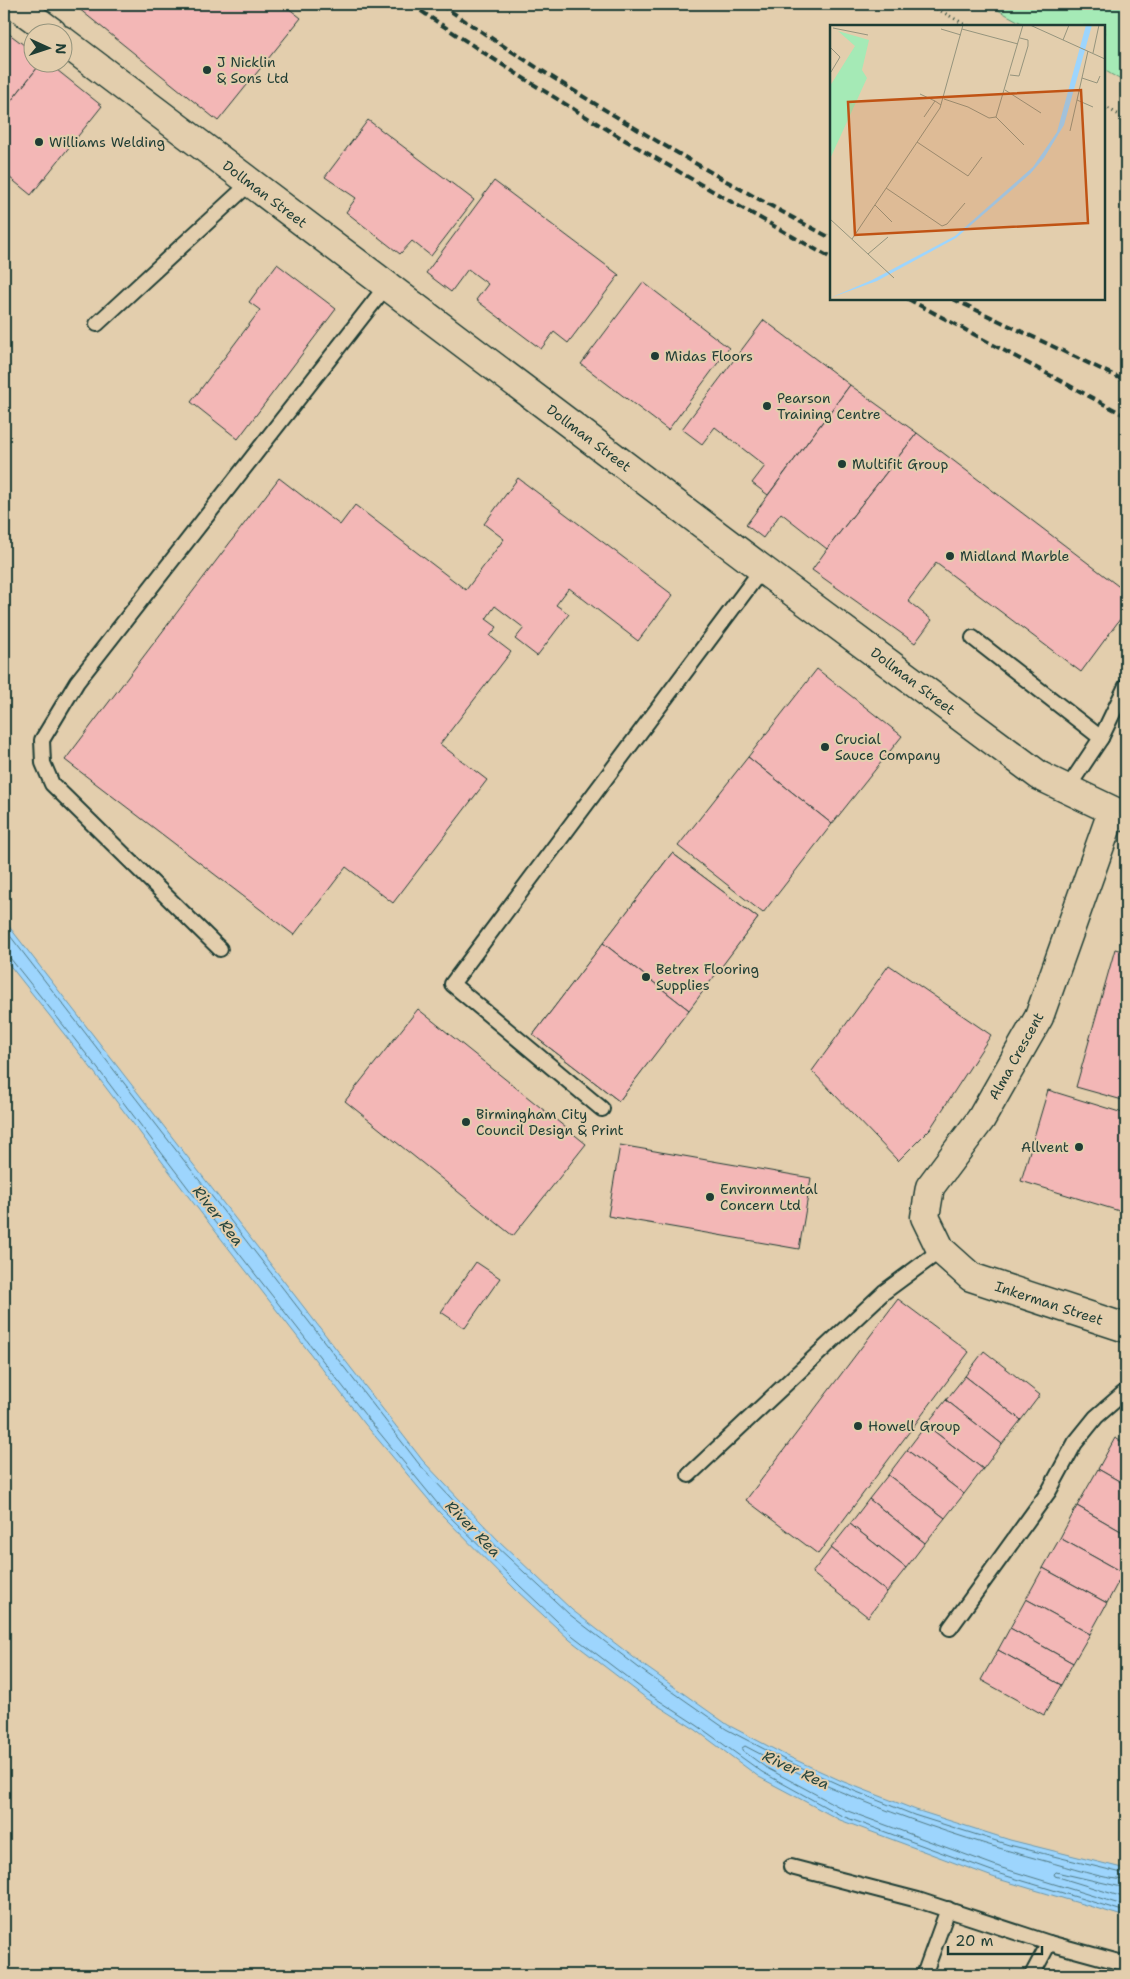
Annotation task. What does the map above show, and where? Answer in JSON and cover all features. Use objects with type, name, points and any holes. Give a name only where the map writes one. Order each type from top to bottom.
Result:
[{"type":"street","points":[[14,4],[38,22]]},
{"type":"street","name":"Dollman Street","points":[[72,48],[762,569],[1040,776],[1119,814]]},
{"type":"street","name":"Alma Crescent","points":[[971,1277],[941,1250],[925,1216],[930,1187],[981,1120],[1039,1016],[1119,814]]},
{"type":"street","name":"Inkerman Street","points":[[971,1277],[1126,1328]]},
{"type":"lane","points":[[97,324],[250,182]]},
{"type":"lane","points":[[220,949],[52,784],[43,763],[42,740],[77,682],[386,285]]},
{"type":"lane","points":[[602,1109],[452,984],[762,569]]},
{"type":"lane","points":[[973,638],[1101,738]]},
{"type":"lane","points":[[1067,789],[1101,738],[1126,686]]},
{"type":"lane","points":[[689,1475],[884,1292],[941,1250]]},
{"type":"lane","points":[[950,1628],[1049,1491],[1075,1443],[1096,1417],[1126,1390]]},
{"type":"lane","points":[[791,1866],[948,1909],[1049,1943],[1126,1964]]},
{"type":"lane","points":[[924,1975],[948,1909]]},
{"type":"lane","points":[[1032,1975],[1049,1943]]},
{"type":"path","points":[[928,4],[966,25]]},
{"type":"path","points":[[1105,107],[1126,119]]},
{"type":"green space","points":[[987,4],[1126,4],[1126,83],[1105,71],[1105,25],[1025,25]]},
{"type":"water","name":"River Rea","points":[[4,920],[423,1461],[499,1541],[572,1610],[646,1667],[728,1725],[787,1756],[844,1782],[916,1810],[1010,1840],[1126,1869],[1126,1917],[998,1879],[840,1820],[759,1777],[696,1730],[646,1698],[570,1640],[517,1591],[439,1512],[365,1424],[4,958]]},
{"type":"building","name":"J Nicklin & Sons Ltd","points":[[73,4],[283,4],[301,18],[218,121]]},
{"type":"building","points":[[4,30],[22,44],[22,72],[34,72],[4,110]]},
{"type":"building","name":"Williams Welding","points":[[34,72],[60,72],[102,106],[31,195],[4,173],[4,110]]},
{"type":"building","points":[[368,120],[474,200],[431,256],[412,241],[400,254],[346,212],[356,198],[325,177]]},
{"type":"building","points":[[494,181],[619,275],[568,343],[554,332],[541,349],[476,300],[488,284],[468,269],[451,292],[426,273]]},
{"type":"building","points":[[277,264],[336,309],[238,439],[191,402],[260,310],[249,302]]},
{"type":"building","name":"Midas Floors","points":[[643,282],[729,348],[668,430],[581,364]]},
{"type":"building","name":"Pearson Training Centre","points":[[764,320],[850,385],[768,495],[752,483],[765,466],[715,427],[702,444],[682,429]]},
{"type":"building","name":"Multifit Group","points":[[850,385],[917,433],[827,549],[781,513],[763,538],[746,525]]},
{"type":"building","name":"Midland Marble","points":[[917,433],[1126,592],[1126,611],[1081,672],[936,563],[908,601],[932,620],[915,643],[812,570]]},
{"type":"building","points":[[279,478],[340,525],[355,505],[466,590],[504,539],[484,524],[518,478],[673,595],[638,641],[569,588],[556,605],[569,614],[537,656],[515,639],[524,628],[495,606],[486,619],[497,627],[490,636],[511,652],[440,744],[487,780],[393,903],[346,867],[294,935],[65,760]]},
{"type":"building","name":"Crucial Sauce Company","points":[[817,669],[902,736],[832,824],[748,757]]},
{"type":"building","points":[[748,757],[832,824],[763,913],[678,846]]},
{"type":"building","name":"Betrex Flooring Supplies","points":[[672,853],[758,918],[619,1101],[533,1035]]},
{"type":"building","points":[[672,853],[758,918],[689,1010],[603,943]]},
{"type":"building","name":"Betrex Flooring Supplies","points":[[603,943],[689,1010],[619,1101],[533,1035]]},
{"type":"building","points":[[1115,949],[1126,952],[1126,1101],[1076,1087]]},
{"type":"building","points":[[889,965],[991,1035],[930,1129],[898,1161],[812,1071]]},
{"type":"building","name":"Birmingham City Council Design & Print","points":[[418,1009],[586,1144],[513,1236],[345,1101]]},
{"type":"building","name":"Allvent","points":[[1048,1090],[1126,1114],[1126,1213],[1021,1181]]},
{"type":"building","name":"Environmental Concern Ltd","points":[[620,1145],[811,1178],[799,1249],[608,1216]]},
{"type":"building","points":[[476,1262],[500,1278],[465,1328],[441,1312]]},
{"type":"building","name":"Howell Group","points":[[898,1299],[969,1352],[818,1554],[746,1500]]},
{"type":"building","points":[[984,1351],[1040,1395],[1021,1420],[965,1376]]},
{"type":"building","points":[[965,1376],[1021,1420],[1002,1444],[946,1400]]},
{"type":"building","points":[[946,1400],[1002,1444],[983,1469],[926,1425]]},
{"type":"building","points":[[926,1425],[983,1469],[964,1494],[907,1450]]},
{"type":"building","points":[[1115,1438],[1126,1444],[1126,1485],[1098,1469]]},
{"type":"building","points":[[907,1450],[964,1494],[945,1518],[888,1475]]},
{"type":"building","points":[[1098,1469],[1126,1485],[1126,1534],[1077,1506]]},
{"type":"building","points":[[888,1475],[945,1518],[925,1543],[869,1499]]},
{"type":"building","points":[[869,1499],[925,1543],[906,1568],[850,1524]]},
{"type":"building","points":[[1077,1506],[1126,1534],[1126,1568],[1123,1573],[1060,1538]]},
{"type":"building","points":[[850,1524],[906,1568],[887,1592],[831,1548]]},
{"type":"building","points":[[1060,1538],[1123,1573],[1107,1603],[1043,1568]]},
{"type":"building","points":[[831,1548],[887,1592],[868,1617],[812,1573]]},
{"type":"building","points":[[1043,1568],[1107,1603],[1090,1634],[1026,1599]]},
{"type":"building","points":[[1026,1599],[1090,1634],[1073,1663],[1010,1628]]},
{"type":"building","points":[[1010,1628],[1073,1663],[1061,1685],[998,1650]]},
{"type":"building","points":[[998,1650],[1061,1685],[1044,1715],[981,1680]]},
{"type":"railway","points":[[411,4],[513,72],[671,167],[830,257]]},
{"type":"railway","points":[[440,4],[583,97],[681,155],[830,237]]},
{"type":"railway","points":[[910,300],[1126,416]]},
{"type":"railway","points":[[955,300],[1126,381]]},
{"type":"place","name":"J Nicklin & Sons Ltd","points":[[207,70]]},
{"type":"place","name":"Williams Welding","points":[[39,142]]},
{"type":"place","name":"Midas Floors","points":[[655,356]]},
{"type":"place","name":"Pearson Training Centre","points":[[767,406]]},
{"type":"place","name":"Multifit Group","points":[[842,464]]},
{"type":"place","name":"Midland Marble","points":[[950,556]]},
{"type":"place","name":"Crucial Sauce Company","points":[[825,747]]},
{"type":"place","name":"Betrex Flooring Supplies","points":[[646,977]]},
{"type":"place","name":"Birmingham City Council Design & Print","points":[[466,1122]]},
{"type":"place","name":"Allvent","points":[[1079,1147]]},
{"type":"place","name":"Environmental Concern Ltd","points":[[710,1197]]},
{"type":"place","name":"Howell Group","points":[[858,1426]]}]
